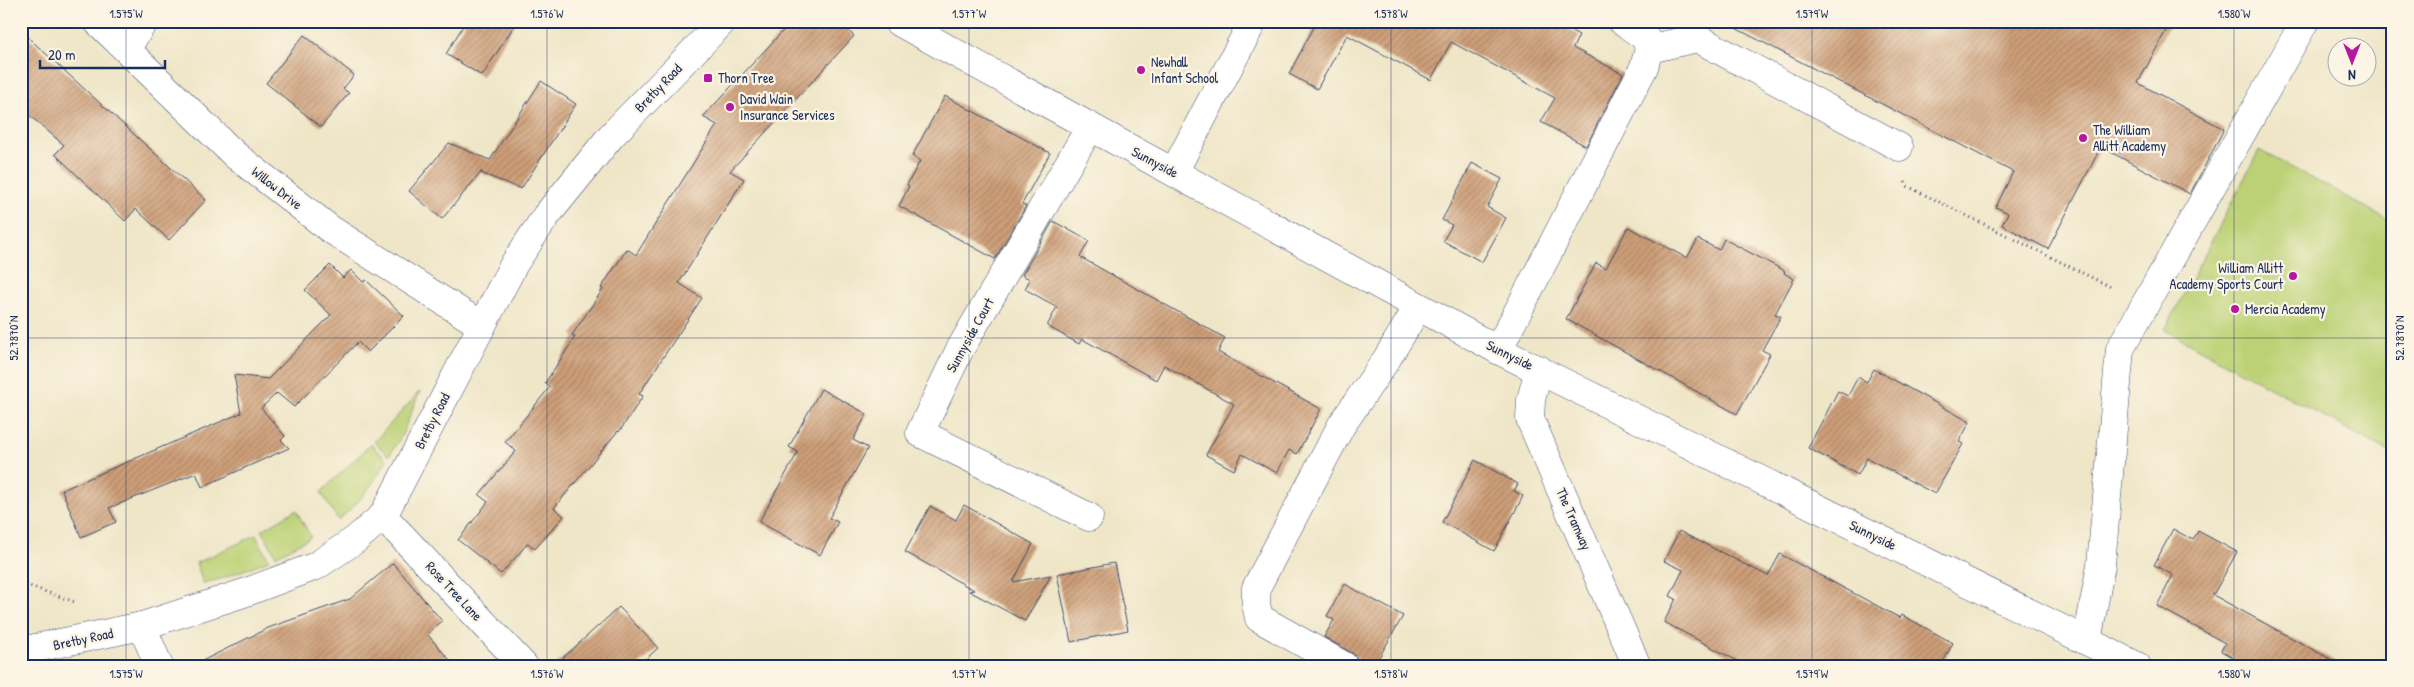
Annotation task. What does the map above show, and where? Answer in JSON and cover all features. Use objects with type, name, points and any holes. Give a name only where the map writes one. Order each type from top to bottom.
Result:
[{"type":"street","name":"Willow Drive","points":[[97,21],[127,48],[235,155],[330,229],[481,325]]},
{"type":"street","points":[[127,48],[144,21]]},
{"type":"street","name":"Bretby Road","points":[[21,651],[142,626],[244,593],[316,566],[355,540],[383,516],[514,264],[546,216],[611,136],[723,21]]},
{"type":"street","name":"Sunnyside","points":[[897,21],[1498,350],[2137,666]]},
{"type":"street","points":[[1174,172],[1252,21]]},
{"type":"street","points":[[1498,350],[1644,68],[1649,49],[1646,38],[1622,21]]},
{"type":"street","points":[[2087,641],[2100,565],[2120,349],[2305,21]]},
{"type":"street","points":[[1649,49],[1698,38],[1899,148]]},
{"type":"street","name":"Sunnyside Court","points":[[1089,517],[920,433],[960,349],[1090,127]]},
{"type":"street","points":[[1344,666],[1259,618],[1256,604],[1256,588],[1341,426],[1386,360],[1418,307]]},
{"type":"street","name":"The Tramway","points":[[1538,369],[1530,400],[1530,419],[1637,666]]},
{"type":"street","name":"Rose Tree Lane","points":[[383,516],[524,666]]},
{"type":"street","points":[[142,626],[160,666]]},
{"type":"green space","name":"William Allitt Academy Sports Court","points":[[2259,150],[2393,222],[2393,454],[2165,330]]},
{"type":"green space","points":[[420,391],[402,435],[389,456],[374,442]]},
{"type":"green space","points":[[371,444],[387,460],[366,493],[338,520],[321,492]]},
{"type":"green space","points":[[296,510],[311,537],[276,556],[262,530]]},
{"type":"green space","points":[[256,535],[269,560],[221,579],[203,583],[196,563]]},
{"type":"building","points":[[466,21],[517,21],[482,76],[446,54]]},
{"type":"building","points":[[792,21],[838,21],[854,36],[730,171],[744,179],[679,283],[702,298],[639,394],[643,396],[619,432],[554,508],[564,516],[535,549],[528,543],[501,574],[458,540],[488,502],[479,495],[516,451],[505,442],[550,387],[545,383],[575,337],[572,335],[603,289],[601,288],[627,249],[636,255],[717,125],[703,117]]},
{"type":"building","points":[[1317,21],[1554,21],[1579,35],[1573,48],[1623,74],[1586,146],[1541,122],[1555,98],[1451,42],[1431,80],[1347,35],[1317,89],[1289,74]]},
{"type":"building","name":"The William Allitt Academy","points":[[1722,21],[2171,21],[2138,83],[2224,129],[2190,194],[2101,147],[2048,249],[2002,225],[2008,213],[1996,207],[2013,172]]},
{"type":"building","points":[[21,31],[206,200],[169,240],[136,209],[125,221],[55,154],[64,145],[21,108]]},
{"type":"building","points":[[304,35],[354,75],[343,89],[349,93],[321,127],[266,83]]},
{"type":"building","points":[[541,81],[576,104],[521,189],[481,173],[482,171],[442,219],[409,191],[449,143],[490,160]]},
{"type":"building","points":[[945,96],[1050,153],[1022,204],[1026,206],[995,259],[899,206],[909,186],[907,185],[920,161],[912,156]]},
{"type":"building","points":[[1472,163],[1502,179],[1487,207],[1506,218],[1482,262],[1443,241],[1452,225],[1442,220]]},
{"type":"building","points":[[1053,221],[1089,241],[1080,257],[1225,338],[1218,352],[1321,409],[1297,454],[1289,450],[1277,473],[1242,454],[1234,470],[1206,455],[1234,404],[1164,365],[1156,380],[1082,339],[1079,344],[1047,326],[1057,307],[1025,289],[1030,279],[1022,275]]},
{"type":"building","points":[[1628,227],[1687,258],[1698,239],[1719,250],[1724,239],[1785,271],[1784,273],[1794,279],[1775,314],[1781,316],[1762,350],[1770,354],[1737,414],[1566,319],[1596,263],[1606,268]]},
{"type":"building","points":[[330,265],[343,278],[351,270],[363,282],[366,280],[404,316],[368,352],[358,342],[294,407],[277,393],[261,408],[285,436],[281,440],[289,448],[202,487],[196,473],[109,508],[116,522],[81,537],[62,490],[241,413],[234,375],[268,379],[331,315],[305,290]]},
{"type":"building","points":[[1874,369],[1970,422],[1959,442],[1963,444],[1935,494],[1867,458],[1858,475],[1808,448],[1838,391],[1848,396],[1858,377],[1867,382]]},
{"type":"building","points":[[821,389],[867,414],[853,440],[868,448],[829,518],[838,522],[820,555],[759,522],[798,452],[789,447]]},
{"type":"building","points":[[1475,460],[1518,484],[1514,491],[1523,496],[1494,551],[1442,522]]},
{"type":"building","points":[[964,505],[1033,544],[1013,582],[1051,575],[1025,621],[969,591],[974,590],[905,552],[930,506],[956,520]]},
{"type":"building","points":[[2173,529],[2193,540],[2198,531],[2237,552],[2213,595],[2343,666],[2248,666],[2221,651],[2225,643],[2157,606],[2173,575],[2154,565]]},
{"type":"building","points":[[1679,531],[1768,576],[1780,554],[1900,618],[1902,615],[1953,643],[1941,666],[1747,666],[1664,622],[1676,599],[1670,596],[1683,570],[1664,561]]},
{"type":"building","points":[[393,563],[442,621],[427,634],[455,666],[192,666],[268,628],[350,599]]},
{"type":"building","points":[[1114,563],[1128,630],[1071,642],[1057,574]]},
{"type":"building","points":[[1345,584],[1403,616],[1374,666],[1360,666],[1358,659],[1352,653],[1324,637],[1334,620],[1327,616]]},
{"type":"building","points":[[619,607],[658,648],[638,666],[554,666]]},
{"type":"place","name":"Newhall Infant School","points":[[1141,70]]},
{"type":"place","name":"Thorn Tree","points":[[708,78]]},
{"type":"place","name":"David Wain Insurance Services","points":[[730,107]]},
{"type":"place","name":"The William Allitt Academy","points":[[2083,138]]},
{"type":"place","name":"William Allitt Academy Sports Court","points":[[2293,276]]},
{"type":"place","name":"Mercia Academy","points":[[2235,309]]}]
